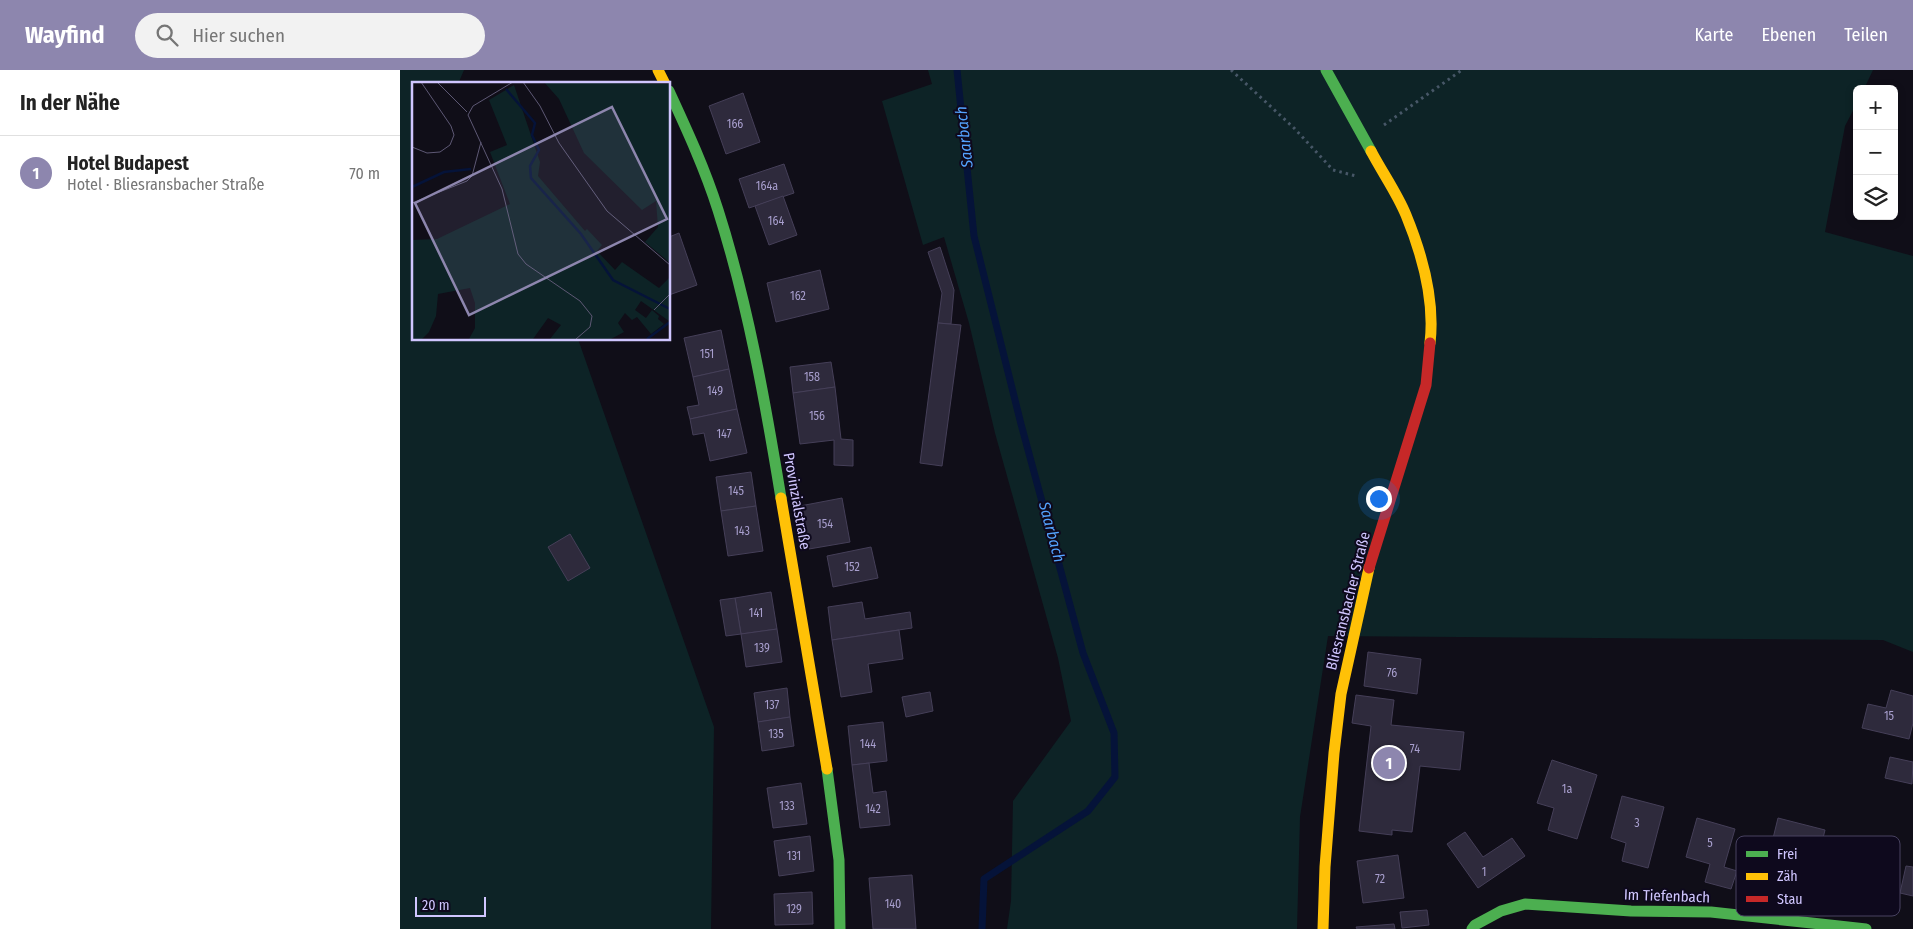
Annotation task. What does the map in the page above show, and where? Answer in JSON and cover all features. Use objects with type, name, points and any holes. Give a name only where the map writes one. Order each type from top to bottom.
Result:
[{"type":"main road","points":[[658,70],[664,82]]},
{"type":"main road","name":"Bliesransbacher Straße","points":[[1323,929],[1325,867],[1334,752],[1341,694],[1368,571],[1426,385],[1431,338],[1430,301],[1422,259],[1406,214],[1326,70]]},
{"type":"main road","name":"Provinzialstraße","points":[[670,93],[682,118],[722,218],[744,298],[759,368],[826,764],[839,861],[840,929]]},
{"type":"main road","name":"Im Tiefenbach","points":[[1472,929],[1475,925],[1501,911],[1525,904],[1736,915]]},
{"type":"main road","name":"Im Tiefenbach","points":[[1747,916],[1866,929]]},
{"type":"path","points":[[1232,70],[1294,128],[1333,170],[1358,177],[1384,175]]},
{"type":"path","points":[[1387,124],[1462,70]]},
{"type":"green space","points":[[400,70],[464,70],[459,82],[412,82],[412,340],[578,340],[714,727],[711,929],[400,929]]},
{"type":"green space","points":[[928,70],[1873,70],[1866,85],[1853,85],[1853,111],[1845,126],[1825,232],[1913,256],[1913,652],[1883,640],[1328,636],[1300,817],[1297,929],[1007,929],[1011,901],[1013,801],[1071,721],[1058,658],[995,433],[969,323],[944,237],[923,245],[882,101],[932,84]]},
{"type":"building","points":[[743,93],[760,142],[726,154],[709,106]]},
{"type":"building","points":[[784,164],[794,193],[749,208],[739,179]]},
{"type":"building","points":[[783,196],[797,235],[769,245],[755,206]]},
{"type":"building","points":[[679,233],[697,285],[670,295],[670,237]]},
{"type":"building","points":[[940,247],[954,290],[951,324],[938,323],[942,293],[928,252]]},
{"type":"building","points":[[820,270],[829,309],[776,322],[767,283]]},
{"type":"building","points":[[938,323],[961,325],[942,466],[920,463]]},
{"type":"building","points":[[721,330],[729,369],[693,377],[684,338]]},
{"type":"building","points":[[831,362],[835,387],[793,393],[790,367]]},
{"type":"building","points":[[729,369],[737,409],[690,419],[687,407],[699,405],[693,377]]},
{"type":"building","points":[[835,387],[841,439],[853,440],[853,466],[834,465],[834,440],[800,444],[793,393]]},
{"type":"building","points":[[737,409],[747,453],[710,461],[704,433],[693,435],[690,419]]},
{"type":"building","points":[[751,472],[756,506],[721,511],[716,477]]},
{"type":"building","points":[[842,498],[850,542],[809,549],[800,506]]},
{"type":"building","points":[[756,506],[763,551],[728,556],[721,511]]},
{"type":"building","points":[[570,534],[590,568],[568,581],[548,547]]},
{"type":"building","points":[[871,547],[878,578],[833,587],[827,556]]},
{"type":"building","points":[[771,592],[777,629],[741,634],[735,598]]},
{"type":"building","points":[[735,598],[741,634],[726,636],[720,600]]},
{"type":"building","points":[[862,602],[865,619],[910,612],[912,628],[832,640],[828,607]]},
{"type":"building","points":[[777,629],[782,662],[746,667],[741,634]]},
{"type":"building","points":[[899,630],[903,659],[868,664],[872,692],[841,697],[832,640]]},
{"type":"building","points":[[1368,652],[1421,659],[1417,694],[1364,686]]},
{"type":"building","points":[[787,688],[790,717],[758,722],[754,693]]},
{"type":"building","points":[[1891,690],[1913,696],[1913,723],[1909,739],[1862,728],[1868,704],[1886,708]]},
{"type":"building","points":[[930,692],[933,711],[906,717],[902,697]]},
{"type":"building","points":[[1356,695],[1394,700],[1391,725],[1464,732],[1460,770],[1420,766],[1412,832],[1392,830],[1392,835],[1359,831],[1371,726],[1352,723]]},
{"type":"building","points":[[790,717],[794,746],[762,751],[758,722]]},
{"type":"building","points":[[883,722],[887,761],[852,765],[848,726]]},
{"type":"building","points":[[1890,757],[1913,762],[1912,784],[1885,778]]},
{"type":"building","points":[[1552,760],[1597,775],[1577,839],[1548,830],[1554,808],[1537,803]]},
{"type":"building","points":[[869,763],[873,793],[886,791],[890,825],[860,828],[852,765]]},
{"type":"building","points":[[801,783],[807,824],[773,828],[767,788]]},
{"type":"building","points":[[1622,796],[1664,807],[1648,868],[1622,861],[1626,843],[1611,838]]},
{"type":"building","points":[[1697,818],[1735,829],[1724,867],[1736,871],[1731,889],[1705,882],[1710,864],[1686,857]]},
{"type":"building","points":[[1778,818],[1825,830],[1824,836],[1774,836]]},
{"type":"building","points":[[1465,832],[1483,857],[1512,838],[1525,856],[1478,888],[1447,844]]},
{"type":"building","points":[[810,836],[814,871],[779,876],[774,841]]},
{"type":"building","points":[[1398,855],[1404,898],[1363,903],[1357,861]]},
{"type":"building","points":[[1906,866],[1913,867],[1913,896],[1900,893]]},
{"type":"building","points":[[912,875],[916,929],[873,929],[869,878]]},
{"type":"building","points":[[812,892],[813,924],[775,925],[774,894]]},
{"type":"building","points":[[1427,910],[1429,925],[1402,928],[1400,912]]},
{"type":"building","points":[[1394,924],[1395,929],[1357,929],[1356,927]]},
{"type":"waterway","name":"Saarbach","points":[[957,70],[974,236],[1021,424],[1083,653],[1114,733],[1115,777],[1088,811],[984,879],[982,929]]},
{"type":"traffic: fast","points":[[1326,70],[1371,151]]},
{"type":"traffic: fast","points":[[670,93],[707,180],[729,245],[755,353],[781,498]]},
{"type":"traffic: fast","points":[[827,769],[839,860],[840,929]]},
{"type":"traffic: fast","points":[[1472,929],[1475,925],[1501,911],[1525,904],[1631,911],[1711,912],[1736,915]]},
{"type":"traffic: fast","points":[[1747,916],[1866,929]]},
{"type":"traffic: slow","points":[[658,70],[664,82]]},
{"type":"traffic: slow","points":[[1371,151],[1402,207],[1412,230],[1422,262],[1431,311],[1430,343]]},
{"type":"traffic: slow","points":[[781,498],[827,769]]},
{"type":"traffic: slow","points":[[1323,929],[1325,867],[1334,753],[1341,694],[1369,568]]},
{"type":"traffic: jam","points":[[1369,568],[1426,385],[1430,343]]},
{"type":"place","name":"Hotel Budapest","points":[[1389,763]]}]
